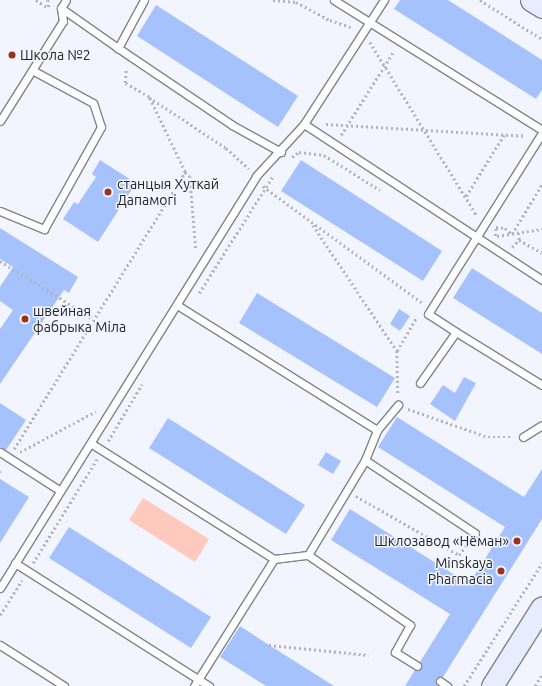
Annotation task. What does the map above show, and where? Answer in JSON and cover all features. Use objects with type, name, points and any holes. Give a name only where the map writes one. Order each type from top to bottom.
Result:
[{"type":"main road","points":[[531,0],[542,6]]},
{"type":"main road","points":[[492,686],[542,607]]},
{"type":"lane","points":[[0,121],[63,21],[61,8],[66,0]]},
{"type":"lane","points":[[118,48],[144,0]]},
{"type":"lane","points":[[334,0],[542,132],[428,314],[542,385]]},
{"type":"lane","points":[[0,588],[59,490],[92,444],[256,176],[282,152],[304,124],[384,0]]},
{"type":"lane","points":[[61,8],[232,125],[282,152]]},
{"type":"lane","points":[[0,211],[44,229],[101,127],[93,103],[32,70]]},
{"type":"lane","points":[[304,124],[542,280]]},
{"type":"lane","points":[[177,305],[377,430]]},
{"type":"lane","points":[[420,383],[456,332]]},
{"type":"lane","points":[[308,555],[365,460],[377,430],[398,405]]},
{"type":"lane","points":[[523,437],[542,425]]},
{"type":"lane","points":[[92,444],[274,560],[308,555],[410,625],[395,652],[417,666]]},
{"type":"lane","points":[[0,452],[59,490]]},
{"type":"lane","points":[[365,460],[476,533]]},
{"type":"lane","points":[[194,686],[274,560]]},
{"type":"lane","points":[[15,563],[209,686]]},
{"type":"lane","points":[[0,645],[64,686]]},
{"type":"lane","points":[[440,681],[447,686]]},
{"type":"path","points":[[36,0],[49,8]]},
{"type":"path","points":[[273,0],[296,2],[330,20],[363,32],[427,130],[483,226],[495,236],[497,240]]},
{"type":"path","points":[[480,0],[542,39]]},
{"type":"path","points":[[324,155],[348,125],[399,41]]},
{"type":"path","points":[[124,66],[128,72],[125,83],[149,97],[226,148],[256,176],[267,191],[431,309]]},
{"type":"path","points":[[149,97],[184,172],[190,176],[198,270]]},
{"type":"path","points":[[316,132],[322,124],[348,125],[529,136],[536,142]]},
{"type":"path","points":[[466,196],[504,135]]},
{"type":"path","points":[[288,160],[299,152],[324,155],[384,192]]},
{"type":"path","points":[[187,311],[267,191],[276,169]]},
{"type":"path","points":[[0,471],[92,318],[184,172]]},
{"type":"path","points":[[512,234],[542,184]]},
{"type":"path","points":[[312,223],[397,351]]},
{"type":"path","points":[[495,236],[496,227],[505,228],[512,234]]},
{"type":"path","points":[[495,236],[542,229]]},
{"type":"path","points":[[518,233],[519,240]]},
{"type":"path","points":[[504,247],[509,249],[519,240]]},
{"type":"path","points":[[519,240],[542,253]]},
{"type":"path","points":[[0,261],[92,318]]},
{"type":"path","points":[[424,304],[397,351],[398,405],[488,437],[523,437]]},
{"type":"path","points":[[0,615],[147,377]]},
{"type":"path","points":[[9,458],[120,398]]},
{"type":"path","points":[[346,491],[459,555],[476,533]]},
{"type":"path","points":[[464,686],[542,563]]},
{"type":"path","points":[[269,645],[369,655]]},
{"type":"path","points":[[535,686],[542,674]]},
{"type":"shaded area","points":[[143,498],[209,539],[195,562],[129,520]]},
{"type":"building","points":[[400,0],[448,0],[542,60],[542,90],[536,99],[394,9]]},
{"type":"building","points":[[156,5],[298,96],[278,127],[137,36]]},
{"type":"building","name":"станцыя Хуткай Дапамогі","points":[[100,160],[136,183],[98,242],[63,219],[74,202],[78,204],[96,177],[92,174]]},
{"type":"building","points":[[301,160],[442,251],[423,281],[281,191]]},
{"type":"building","points":[[0,228],[78,277],[69,293],[64,290],[0,384],[0,329],[13,310],[0,301],[0,287],[13,267],[0,259]]},
{"type":"building","points":[[472,268],[542,313],[542,354],[453,298]]},
{"type":"building","points":[[257,293],[395,378],[377,407],[239,323]]},
{"type":"building","points":[[399,309],[410,316],[400,331],[390,324]]},
{"type":"building","points":[[464,377],[476,383],[455,421],[430,404],[443,385],[455,393]]},
{"type":"building","points":[[0,403],[26,420],[6,450],[0,447]]},
{"type":"building","points":[[397,417],[524,497],[542,469],[542,519],[443,677],[436,678],[437,686],[405,686],[415,670],[421,669],[420,662],[450,614],[331,540],[350,509],[469,584],[505,527],[378,447]]},
{"type":"building","points":[[168,418],[305,505],[286,534],[149,448]]},
{"type":"building","points":[[326,452],[341,461],[333,474],[318,465]]},
{"type":"building","points":[[0,479],[29,497],[0,543]]},
{"type":"building","points":[[69,527],[211,617],[191,648],[49,558]]},
{"type":"building","points":[[240,626],[334,686],[266,686],[220,657]]},
{"type":"place","name":"Школа №2","points":[[12,55]]},
{"type":"place","name":"станцыя Хуткай Дапамогі","points":[[108,192]]},
{"type":"place","name":"швейная фабрыка Міла","points":[[25,319]]},
{"type":"place","name":"Шклозавод «Нёман»","points":[[517,541]]},
{"type":"place","name":"Minskaya Pharmacia","points":[[501,571]]}]
